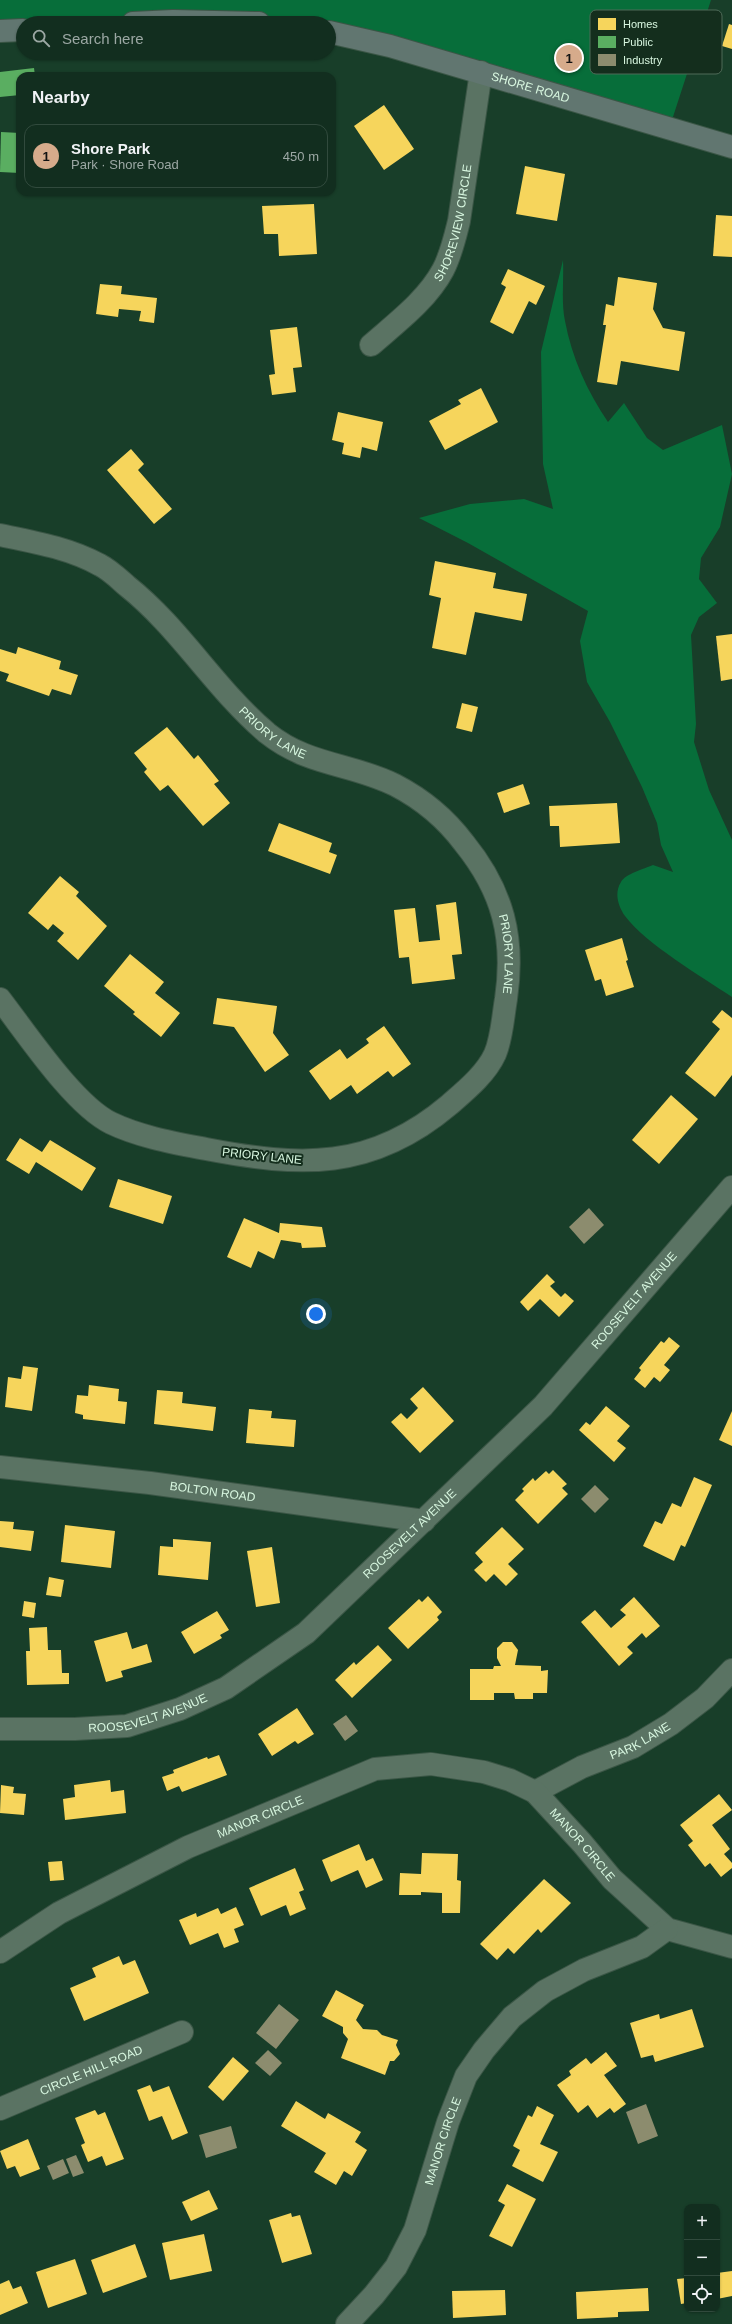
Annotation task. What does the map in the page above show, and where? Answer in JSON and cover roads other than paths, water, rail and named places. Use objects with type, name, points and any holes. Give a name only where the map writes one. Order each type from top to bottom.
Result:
[{"type":"main road","points":[[0,31],[16,30]]},
{"type":"main road","name":"SHORE ROAD","points":[[336,34],[371,41],[481,72],[732,147]]},
{"type":"street","name":"SHOREVIEW CIRCLE","points":[[371,345],[407,313],[434,284],[443,270],[453,244],[459,221],[481,72]]},
{"type":"street","name":"PRIORY LANE","points":[[0,535],[47,545],[102,566],[150,606],[235,701],[264,731],[283,745],[305,757],[393,784],[418,799],[444,820],[466,844],[495,890],[509,936],[509,964],[502,1024],[495,1053],[471,1085],[436,1116],[397,1140],[344,1158],[299,1162],[243,1156],[152,1137],[111,1123],[88,1108],[0,1000]]},
{"type":"street","name":"ROOSEVELT AVENUE","points":[[0,1729],[75,1729],[127,1726],[180,1709],[226,1688],[306,1633],[544,1406],[732,1187]]},
{"type":"street","name":"BOLTON ROAD","points":[[0,1467],[150,1483],[424,1521]]},
{"type":"street","name":"PARK LANE","points":[[535,1792],[582,1767],[633,1747],[665,1727],[705,1698],[732,1670]]},
{"type":"street","name":"MANOR CIRCLE","points":[[0,1952],[59,1913],[188,1847],[375,1769],[431,1764],[450,1765],[484,1772],[510,1780],[535,1792],[582,1843],[612,1879],[667,1929],[642,1947],[584,1970],[545,1991],[512,2017],[484,2050],[466,2076],[448,2122],[415,2230],[396,2267],[374,2296],[347,2324]]},
{"type":"street","points":[[667,1929],[732,1948]]},
{"type":"street","name":"CIRCLE HILL ROAD","points":[[0,2110],[182,2032]]},
{"type":"place","name":"Shore Park","points":[[569,58]]}]
